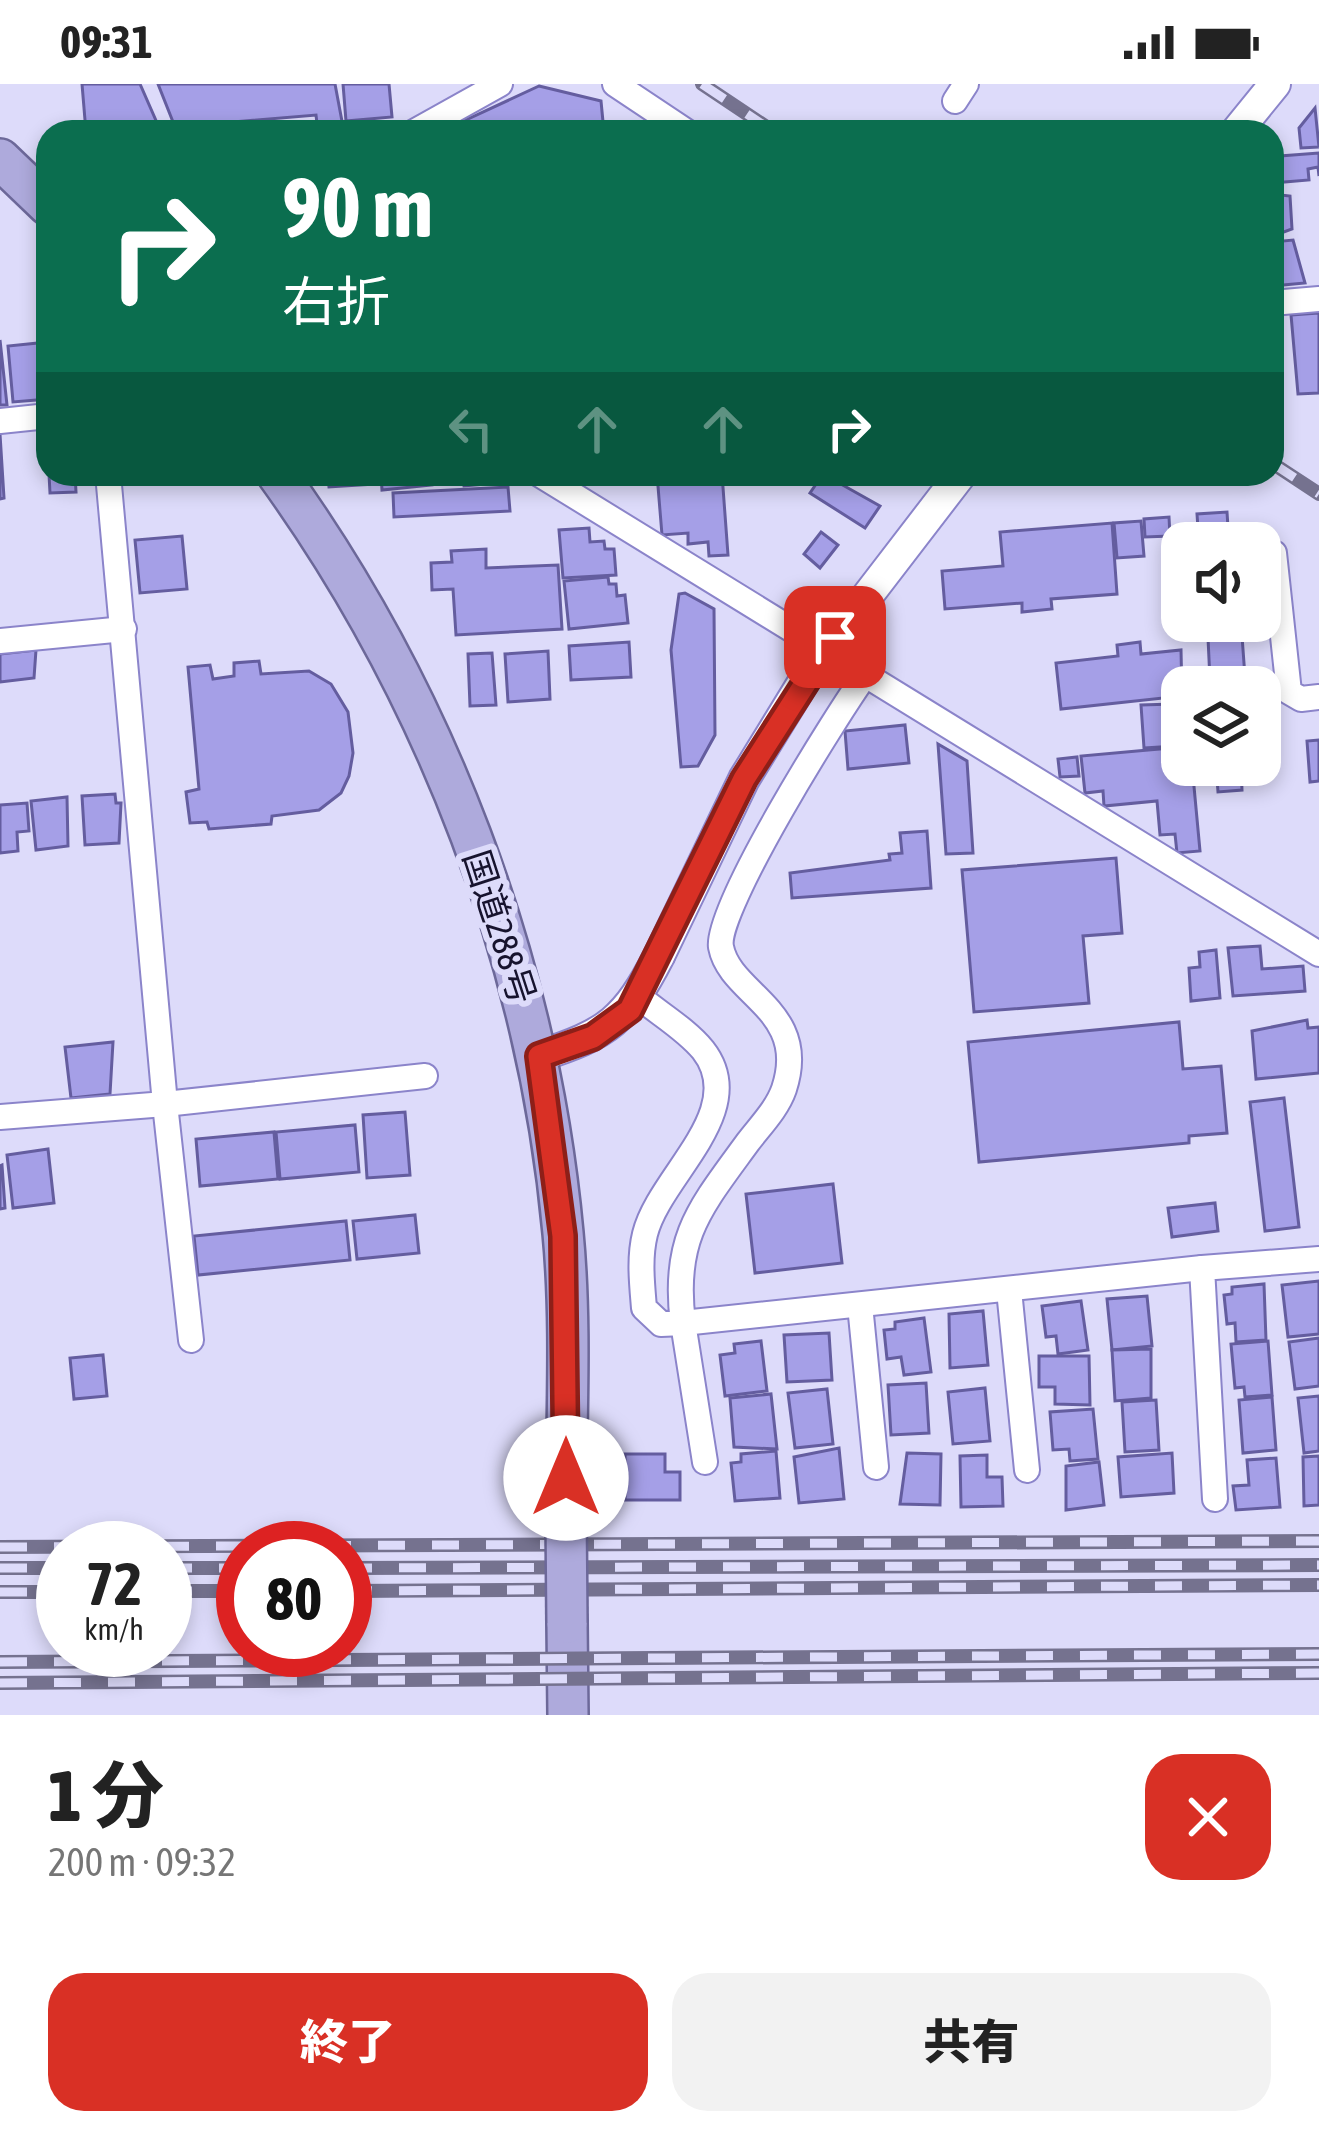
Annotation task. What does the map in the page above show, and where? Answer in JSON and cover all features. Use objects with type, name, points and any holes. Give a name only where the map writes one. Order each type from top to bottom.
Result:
[{"type":"highway","points":[[0,159],[36,194]]},
{"type":"highway","name":"国道288号","points":[[285,486],[344,576],[462,808],[539,1056],[563,1236],[568,1715]]},
{"type":"street","points":[[435,120],[500,84]]},
{"type":"street","points":[[615,84],[669,120]]},
{"type":"street","points":[[1246,120],[1275,84]]},
{"type":"street","points":[[1284,302],[1319,299]]},
{"type":"street","points":[[0,421],[36,417]]},
{"type":"street","points":[[109,486],[191,1340]]},
{"type":"street","points":[[559,486],[1319,954]]},
{"type":"street","points":[[539,1056],[614,1025],[638,996],[744,779],[812,668],[952,486]]},
{"type":"street","points":[[1281,618],[1289,692],[1301,698],[1319,697]]},
{"type":"street","points":[[0,641],[124,629]]},
{"type":"street","points":[[705,1462],[678,1270],[688,1233],[776,1106],[790,1063],[779,1025],[722,954],[720,936],[739,890],[834,718],[866,674]]},
{"type":"street","points":[[638,996],[703,1050],[718,1093],[705,1129],[660,1193],[644,1235],[644,1308],[661,1324],[1319,1259]]},
{"type":"street","points":[[0,1117],[425,1076]]},
{"type":"street","points":[[1202,1268],[1215,1498]]},
{"type":"street","points":[[1010,1290],[1027,1470]]},
{"type":"street","points":[[860,1305],[876,1467]]},
{"type":"building","points":[[82,84],[140,84],[156,120],[85,120]]},
{"type":"building","points":[[158,84],[335,84],[342,120],[317,120],[316,115],[172,120]]},
{"type":"building","points":[[343,84],[389,84],[392,117],[346,120]]},
{"type":"building","points":[[539,86],[601,101],[603,120],[466,120]]},
{"type":"building","points":[[1315,108],[1319,147],[1301,148],[1299,128]]},
{"type":"building","points":[[1319,153],[1319,176],[1318,167],[1308,169],[1309,180],[1284,182],[1284,156]]},
{"type":"building","points":[[1284,195],[1290,196],[1292,229],[1284,232]]},
{"type":"building","points":[[1293,240],[1305,283],[1284,285],[1284,241]]},
{"type":"building","points":[[1319,313],[1319,393],[1298,394],[1291,315]]},
{"type":"building","points":[[0,340],[7,405],[0,405]]},
{"type":"building","points":[[36,343],[36,400],[13,402],[8,346]]},
{"type":"building","points":[[0,434],[4,498],[0,499]]},
{"type":"building","points":[[50,486],[76,486],[76,492],[50,493]]},
{"type":"building","points":[[658,486],[723,486],[728,555],[709,556],[708,542],[688,544],[688,533],[662,535]]},
{"type":"building","points":[[815,486],[844,486],[880,506],[865,528],[810,493]]},
{"type":"building","points":[[508,487],[510,511],[394,517],[393,493]]},
{"type":"building","points":[[1227,512],[1228,522],[1198,522],[1197,514]]},
{"type":"building","points":[[1169,517],[1169,522],[1161,522],[1161,536],[1145,537],[1144,519]]},
{"type":"building","points":[[1141,521],[1144,556],[1117,558],[1114,523]]},
{"type":"building","points":[[1112,523],[1117,594],[1051,599],[1052,609],[1022,612],[1022,603],[945,609],[942,571],[1003,566],[1000,532]]},
{"type":"building","points":[[589,528],[590,542],[604,541],[605,549],[614,549],[616,575],[563,578],[559,530]]},
{"type":"building","points":[[821,532],[838,545],[820,568],[804,554]]},
{"type":"building","points":[[182,536],[187,589],[140,593],[135,540]]},
{"type":"building","points":[[486,549],[486,568],[558,565],[562,629],[456,635],[453,589],[432,590],[431,563],[452,562],[451,551]]},
{"type":"building","points":[[608,577],[609,584],[616,584],[617,596],[625,595],[628,623],[569,629],[564,581]]},
{"type":"building","points":[[679,594],[714,609],[715,735],[698,766],[681,767],[671,650]]},
{"type":"building","points":[[629,642],[631,677],[571,680],[569,646]]},
{"type":"building","points":[[1140,642],[1141,654],[1181,650],[1181,666],[1161,666],[1161,698],[1061,709],[1056,663],[1118,656],[1117,645]]},
{"type":"building","points":[[1208,642],[1242,642],[1244,666],[1209,666]]},
{"type":"building","points":[[36,650],[34,678],[0,682],[0,654]]},
{"type":"building","points":[[548,651],[550,699],[508,702],[505,654]]},
{"type":"building","points":[[492,653],[496,705],[470,706],[468,654]]},
{"type":"building","points":[[259,661],[261,674],[309,671],[331,684],[348,712],[353,753],[349,776],[341,793],[319,810],[272,816],[271,824],[209,829],[207,822],[190,823],[186,792],[199,789],[188,667],[210,665],[213,679],[234,676],[234,663]]},
{"type":"building","points":[[1161,704],[1161,747],[1144,748],[1141,705]]},
{"type":"building","points":[[905,725],[909,763],[848,769],[845,731]]},
{"type":"building","points":[[1319,740],[1319,781],[1310,782],[1307,741]]},
{"type":"building","points":[[938,744],[967,761],[973,853],[946,854]]},
{"type":"building","points":[[1161,749],[1161,786],[1194,786],[1200,851],[1177,853],[1175,834],[1160,835],[1157,801],[1104,806],[1103,791],[1085,793],[1081,756]]},
{"type":"building","points":[[1077,757],[1079,776],[1060,777],[1058,759]]},
{"type":"building","points":[[1218,786],[1242,786],[1242,790],[1218,792]]},
{"type":"building","points":[[115,794],[116,803],[121,803],[119,843],[85,845],[82,796]]},
{"type":"building","points":[[67,797],[68,846],[36,850],[31,801]]},
{"type":"building","points":[[27,803],[29,831],[17,832],[18,851],[0,853],[0,805]]},
{"type":"building","points":[[927,831],[931,888],[792,898],[790,873],[890,860],[889,854],[902,853],[900,833]]},
{"type":"building","points":[[1116,858],[1122,933],[1083,936],[1089,1003],[974,1012],[962,870]]},
{"type":"building","points":[[1260,946],[1262,969],[1303,966],[1305,991],[1233,996],[1228,948]]},
{"type":"building","points":[[1216,950],[1220,998],[1191,1001],[1189,968],[1200,967],[1199,952]]},
{"type":"building","points":[[1307,1020],[1308,1028],[1319,1027],[1319,1073],[1256,1079],[1252,1031]]},
{"type":"building","points":[[1179,1022],[1183,1069],[1221,1066],[1227,1133],[1189,1136],[1189,1143],[979,1162],[968,1042]]},
{"type":"building","points":[[113,1042],[110,1094],[71,1098],[65,1047]]},
{"type":"building","points":[[1284,1098],[1299,1227],[1265,1231],[1250,1102]]},
{"type":"building","points":[[405,1112],[410,1175],[367,1178],[363,1115]]},
{"type":"building","points":[[355,1125],[359,1172],[280,1179],[276,1132]]},
{"type":"building","points":[[274,1132],[278,1179],[200,1186],[196,1139]]},
{"type":"building","points":[[48,1149],[54,1203],[13,1208],[7,1155]]},
{"type":"building","points":[[0,1166],[5,1208],[0,1209]]},
{"type":"building","points":[[833,1184],[842,1263],[755,1273],[746,1194]]},
{"type":"building","points":[[1215,1203],[1218,1231],[1172,1237],[1168,1208]]},
{"type":"building","points":[[415,1215],[419,1253],[357,1259],[353,1221]]},
{"type":"building","points":[[346,1221],[350,1260],[198,1275],[194,1236]]},
{"type":"building","points":[[1319,1281],[1319,1334],[1288,1337],[1282,1285]]},
{"type":"building","points":[[1264,1284],[1266,1340],[1236,1342],[1235,1323],[1227,1324],[1224,1295],[1232,1294],[1232,1287]]},
{"type":"building","points":[[1147,1296],[1152,1346],[1112,1350],[1107,1299]]},
{"type":"building","points":[[1081,1301],[1088,1350],[1058,1354],[1056,1336],[1046,1337],[1042,1306]]},
{"type":"building","points":[[983,1311],[988,1365],[950,1368],[949,1314]]},
{"type":"building","points":[[924,1318],[931,1372],[904,1375],[901,1357],[887,1359],[884,1330],[895,1329],[895,1322]]},
{"type":"building","points":[[829,1333],[832,1380],[787,1382],[784,1335]]},
{"type":"building","points":[[1319,1338],[1319,1386],[1295,1389],[1289,1342]]},
{"type":"building","points":[[761,1341],[767,1391],[725,1396],[720,1355],[735,1353],[734,1344]]},
{"type":"building","points":[[1268,1341],[1272,1395],[1245,1397],[1244,1387],[1235,1388],[1231,1344]]},
{"type":"building","points":[[1151,1349],[1151,1398],[1115,1401],[1112,1350]]},
{"type":"building","points":[[103,1355],[107,1396],[74,1399],[70,1358]]},
{"type":"building","points":[[1039,1356],[1089,1356],[1090,1405],[1055,1404],[1055,1387],[1039,1387]]},
{"type":"building","points":[[926,1383],[929,1433],[891,1435],[888,1385]]},
{"type":"building","points":[[985,1388],[990,1441],[953,1444],[948,1392]]},
{"type":"building","points":[[827,1389],[833,1444],[795,1448],[788,1393]]},
{"type":"building","points":[[771,1394],[777,1449],[734,1447],[730,1398]]},
{"type":"building","points":[[1319,1396],[1319,1451],[1304,1453],[1298,1398]]},
{"type":"building","points":[[1272,1397],[1276,1450],[1243,1453],[1239,1400]]},
{"type":"building","points":[[1156,1400],[1159,1450],[1125,1452],[1122,1402]]},
{"type":"building","points":[[1093,1409],[1098,1459],[1070,1461],[1069,1449],[1053,1450],[1050,1412]]},
{"type":"building","points":[[839,1448],[844,1499],[799,1503],[794,1457]]},
{"type":"building","points":[[776,1451],[780,1498],[735,1501],[731,1463],[741,1462],[741,1454]]},
{"type":"building","points":[[907,1453],[941,1454],[940,1505],[900,1504]]},
{"type":"building","points":[[1172,1453],[1174,1493],[1121,1497],[1118,1457]]},
{"type":"building","points":[[625,1454],[665,1454],[665,1472],[680,1472],[680,1500],[625,1500]]},
{"type":"building","points":[[987,1455],[987,1477],[1002,1477],[1003,1506],[961,1507],[960,1456]]},
{"type":"building","points":[[1319,1456],[1319,1505],[1304,1506],[1303,1457]]},
{"type":"building","points":[[1276,1458],[1280,1507],[1236,1510],[1233,1486],[1249,1485],[1247,1460]]},
{"type":"building","points":[[1099,1462],[1104,1505],[1066,1510],[1066,1466]]},
{"type":"railway","points":[[702,84],[756,120]]},
{"type":"railway","points":[[1284,471],[1319,494]]},
{"type":"railway","points":[[0,1547],[1319,1541]]},
{"type":"railway","points":[[372,1568],[1319,1565]]},
{"type":"railway","points":[[0,1568],[36,1568]]},
{"type":"railway","points":[[192,1568],[216,1568]]},
{"type":"railway","points":[[372,1591],[1319,1585]]},
{"type":"railway","points":[[192,1591],[216,1591]]},
{"type":"railway","points":[[0,1592],[36,1592]]},
{"type":"railway","points":[[0,1662],[1319,1654]]},
{"type":"railway","points":[[0,1683],[1319,1673]]},
{"type":"route","points":[[566,1478],[563,1236],[539,1056],[593,1037],[630,1010],[744,779],[835,637]]}]
